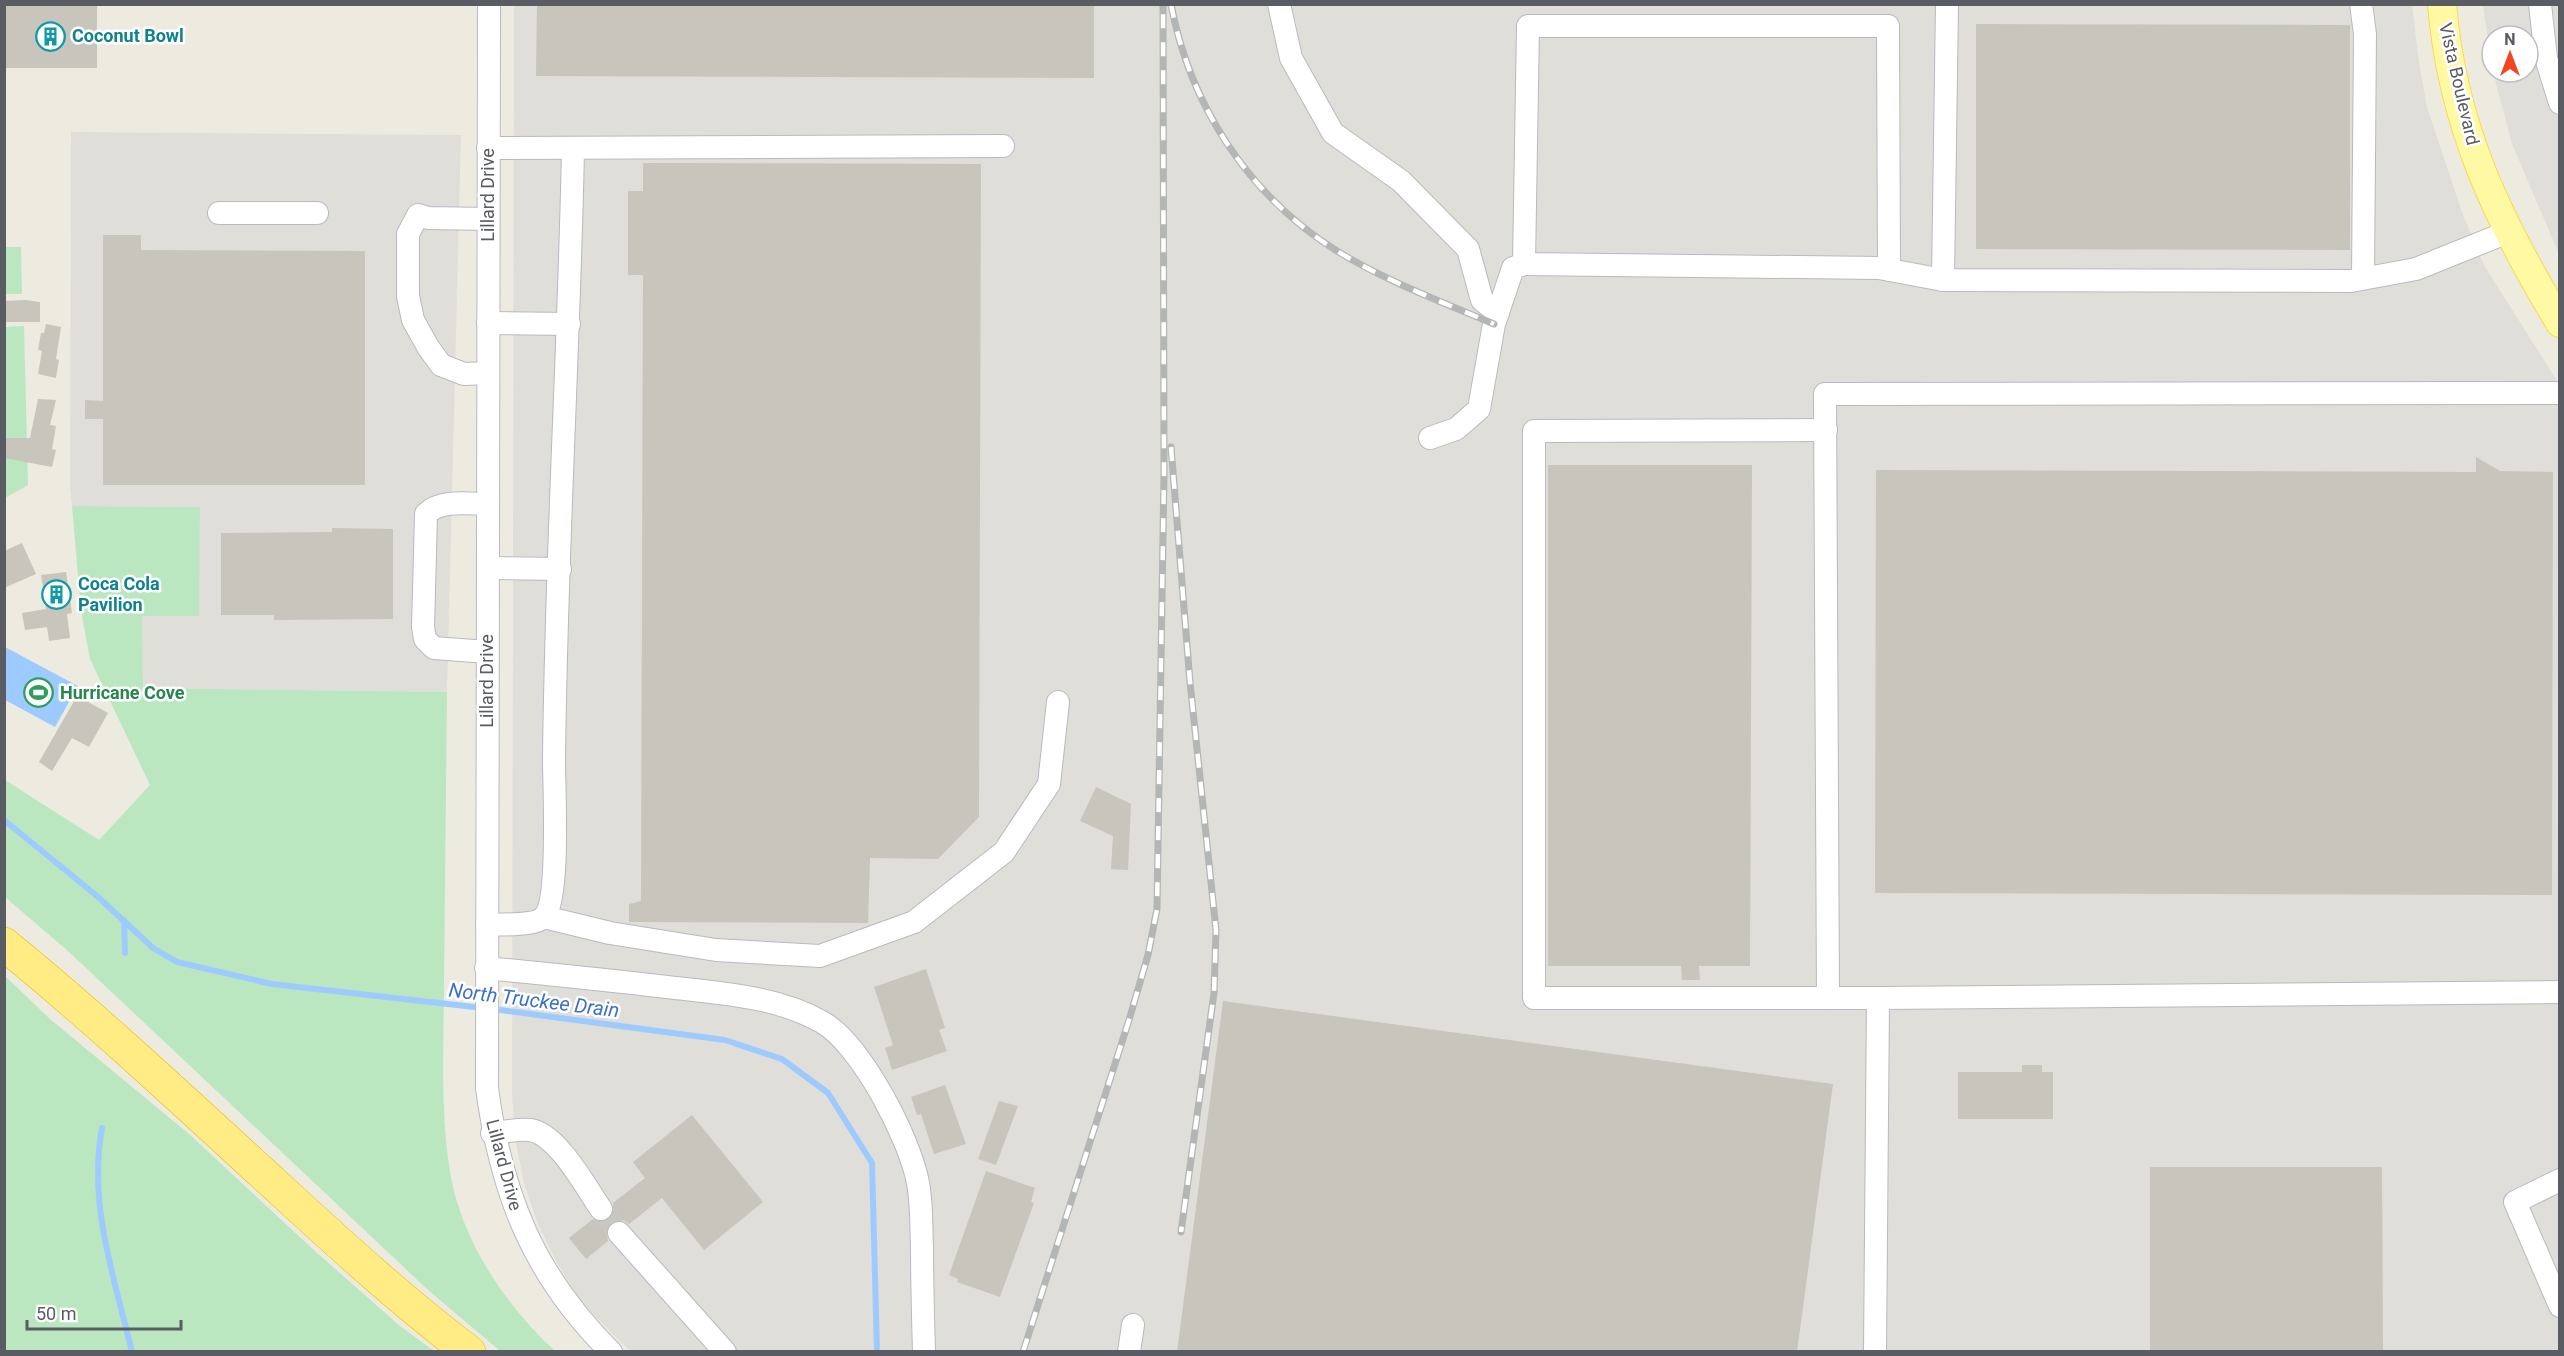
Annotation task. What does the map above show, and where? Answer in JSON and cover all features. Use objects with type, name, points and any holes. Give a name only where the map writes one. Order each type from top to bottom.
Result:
[{"type":"highway","points":[[4,944],[133,1055],[369,1271],[429,1322],[469,1352]]},
{"type":"main road","name":"Vista Boulevard","points":[[2442,4],[2450,59],[2465,128],[2490,197],[2559,323]]},
{"type":"street","name":"Lillard Drive","points":[[489,4],[487,1088],[492,1133],[504,1181],[522,1227],[545,1271],[591,1332],[611,1352]]},
{"type":"street","points":[[1279,4],[1291,58],[1334,133],[1401,181],[1468,249],[1482,300],[1498,314]]},
{"type":"street","points":[[1943,280],[1947,4]]},
{"type":"street","points":[[2361,4],[2365,34],[2363,279]]},
{"type":"street","points":[[2540,4],[2546,58],[2559,103]]},
{"type":"street","points":[[1524,264],[1528,26],[1888,26],[1889,270]]},
{"type":"street","points":[[488,148],[1002,146]]},
{"type":"street","points":[[487,925],[534,922],[544,917],[551,903],[554,876],[560,569],[573,149]]},
{"type":"street","points":[[219,213],[317,213]]},
{"type":"street","points":[[488,219],[429,218],[418,215],[408,234],[408,296],[413,320],[428,347],[441,364],[464,374],[488,373]]},
{"type":"street","points":[[1430,438],[1456,429],[1479,409],[1498,314],[1513,268],[1524,264],[1879,267],[1943,280],[2351,280],[2416,269],[2508,232]]},
{"type":"street","points":[[488,323],[569,324]]},
{"type":"street","points":[[1828,998],[1825,394],[2559,393]]},
{"type":"street","points":[[1826,430],[1534,431],[1534,998],[1878,998],[2559,992]]},
{"type":"street","points":[[487,652],[434,648],[424,639],[423,627],[426,514],[432,508],[443,505],[488,504]]},
{"type":"street","points":[[488,568],[560,569]]},
{"type":"street","points":[[544,917],[610,933],[716,950],[820,956],[914,922],[1004,852],[1050,784],[1058,702]]},
{"type":"street","points":[[486,977],[725,994],[763,1001],[798,1011],[823,1023],[841,1036],[883,1098],[905,1141],[918,1183],[924,1352]]},
{"type":"street","points":[[1875,1352],[1878,998]]},
{"type":"street","points":[[492,1133],[531,1130],[552,1142],[564,1155],[601,1209]]},
{"type":"street","points":[[2559,1180],[2516,1202],[2559,1306]]},
{"type":"street","points":[[619,1233],[725,1352]]},
{"type":"street","points":[[1129,1352],[1132,1325]]},
{"type":"shaded area","points":[[514,5],[2412,5],[2427,107],[2463,215],[2484,265],[2559,384],[2559,1351],[630,1351],[578,1299],[556,1261],[537,1222],[524,1183],[515,1138],[512,1094]]},
{"type":"shaded area","points":[[2483,5],[2559,5],[2559,254],[2512,144],[2496,84],[2540,84],[2540,24],[2486,24]]},
{"type":"shaded area","points":[[71,132],[461,135],[447,692],[143,688],[142,616],[198,616],[200,507],[72,506],[70,488]]},
{"type":"green space","points":[[5,247],[21,247],[22,294],[5,294]]},
{"type":"green space","points":[[24,326],[28,485],[5,498],[4,327]]},
{"type":"green space","points":[[72,506],[200,507],[199,616],[142,616],[143,688],[447,692],[443,1066],[447,1152],[458,1205],[485,1265],[510,1302],[555,1351],[500,1351],[427,1289],[68,951],[5,897],[5,780],[99,840],[150,785],[90,659],[81,611]]},
{"type":"green space","points":[[4,975],[50,1019],[189,1134],[316,1252],[400,1326],[434,1351],[5,1351]]},
{"type":"water","name":"Hurricane Cove","points":[[5,647],[78,686],[55,727],[5,700]]},
{"type":"building","name":"Coconut Bowl","points":[[4,4],[97,4],[97,68],[4,68]]},
{"type":"building","points":[[537,4],[1094,4],[1094,78],[536,76]]},
{"type":"building","points":[[1976,24],[2350,25],[2350,250],[1976,249]]},
{"type":"building","points":[[643,163],[981,164],[979,817],[938,859],[870,858],[868,923],[629,922],[629,904],[641,901],[643,275],[628,275],[628,191],[643,191]]},
{"type":"building","points":[[103,235],[141,235],[141,250],[365,251],[365,485],[103,485],[103,419],[85,419],[85,400],[103,401]]},
{"type":"building","points":[[4,301],[40,302],[40,322],[4,322]]},
{"type":"building","points":[[46,324],[61,327],[56,359],[59,360],[56,378],[38,374],[42,351],[38,350],[41,333],[44,333]]},
{"type":"building","points":[[38,399],[56,400],[50,425],[56,426],[52,449],[56,450],[52,467],[4,458],[4,438],[30,438]]},
{"type":"building","points":[[2476,457],[2500,471],[2553,472],[2552,895],[1875,893],[1876,470],[2476,472]]},
{"type":"building","points":[[1548,465],[1752,465],[1750,966],[1699,966],[1700,980],[1682,980],[1681,966],[1548,966]]},
{"type":"building","points":[[332,528],[393,529],[393,619],[274,620],[274,615],[221,615],[221,533],[332,532]]},
{"type":"building","points":[[22,543],[36,574],[4,588],[4,551]]},
{"type":"building","points":[[66,572],[72,613],[67,614],[70,638],[49,641],[47,627],[25,630],[22,613],[46,609],[41,575]]},
{"type":"building","points":[[77,696],[108,713],[89,747],[72,738],[52,771],[39,762]]},
{"type":"building","points":[[1096,787],[1131,804],[1128,870],[1111,869],[1113,836],[1080,821]]},
{"type":"building","points":[[926,969],[945,1028],[939,1030],[947,1051],[892,1070],[885,1048],[893,1045],[874,987]]},
{"type":"building","points":[[1223,1001],[1833,1084],[1797,1352],[1177,1352]]},
{"type":"building","points":[[2022,1065],[2042,1065],[2042,1072],[2053,1072],[2053,1119],[1958,1119],[1958,1072],[2022,1072]]},
{"type":"building","points":[[945,1085],[966,1144],[934,1154],[921,1114],[917,1115],[911,1097]]},
{"type":"building","points":[[999,1101],[1018,1106],[996,1165],[978,1159]]},
{"type":"building","points":[[692,1115],[763,1202],[704,1250],[662,1198],[629,1224],[623,1220],[610,1223],[606,1229],[608,1241],[586,1259],[569,1238],[593,1219],[601,1222],[609,1220],[613,1214],[613,1203],[645,1178],[633,1162]]},
{"type":"building","points":[[2150,1167],[2382,1167],[2383,1352],[2150,1352]]},
{"type":"building","points":[[986,1171],[1035,1188],[1031,1202],[1034,1203],[1000,1297],[957,1282],[958,1279],[949,1275]]},
{"type":"waterway","name":"North Truckee Drain","points":[[4,820],[97,896],[153,948],[177,962],[272,984],[483,1008]]},
{"type":"waterway","points":[[124,920],[125,953]]},
{"type":"waterway","name":"North Truckee Drain","points":[[493,1009],[725,1040],[782,1059],[828,1093],[872,1163],[877,1352]]},
{"type":"waterway","points":[[102,1128],[98,1185],[101,1212],[111,1268],[132,1352]]},
{"type":"tunnel","points":[[601,1209],[619,1233]]},
{"type":"railway","points":[[1023,1352],[1129,1020],[1148,955],[1157,909],[1164,474],[1163,4]]},
{"type":"railway","points":[[1171,4],[1180,42],[1209,112],[1228,145],[1251,176],[1277,204],[1305,229],[1356,262],[1494,324]]},
{"type":"railway","points":[[1171,447],[1190,682],[1216,930],[1214,993],[1181,1232]]},
{"type":"place","name":"Coconut Bowl","points":[[51,36]]},
{"type":"place","name":"Coca Cola Pavilion","points":[[57,594]]},
{"type":"place","name":"Hurricane Cove","points":[[39,693]]}]
